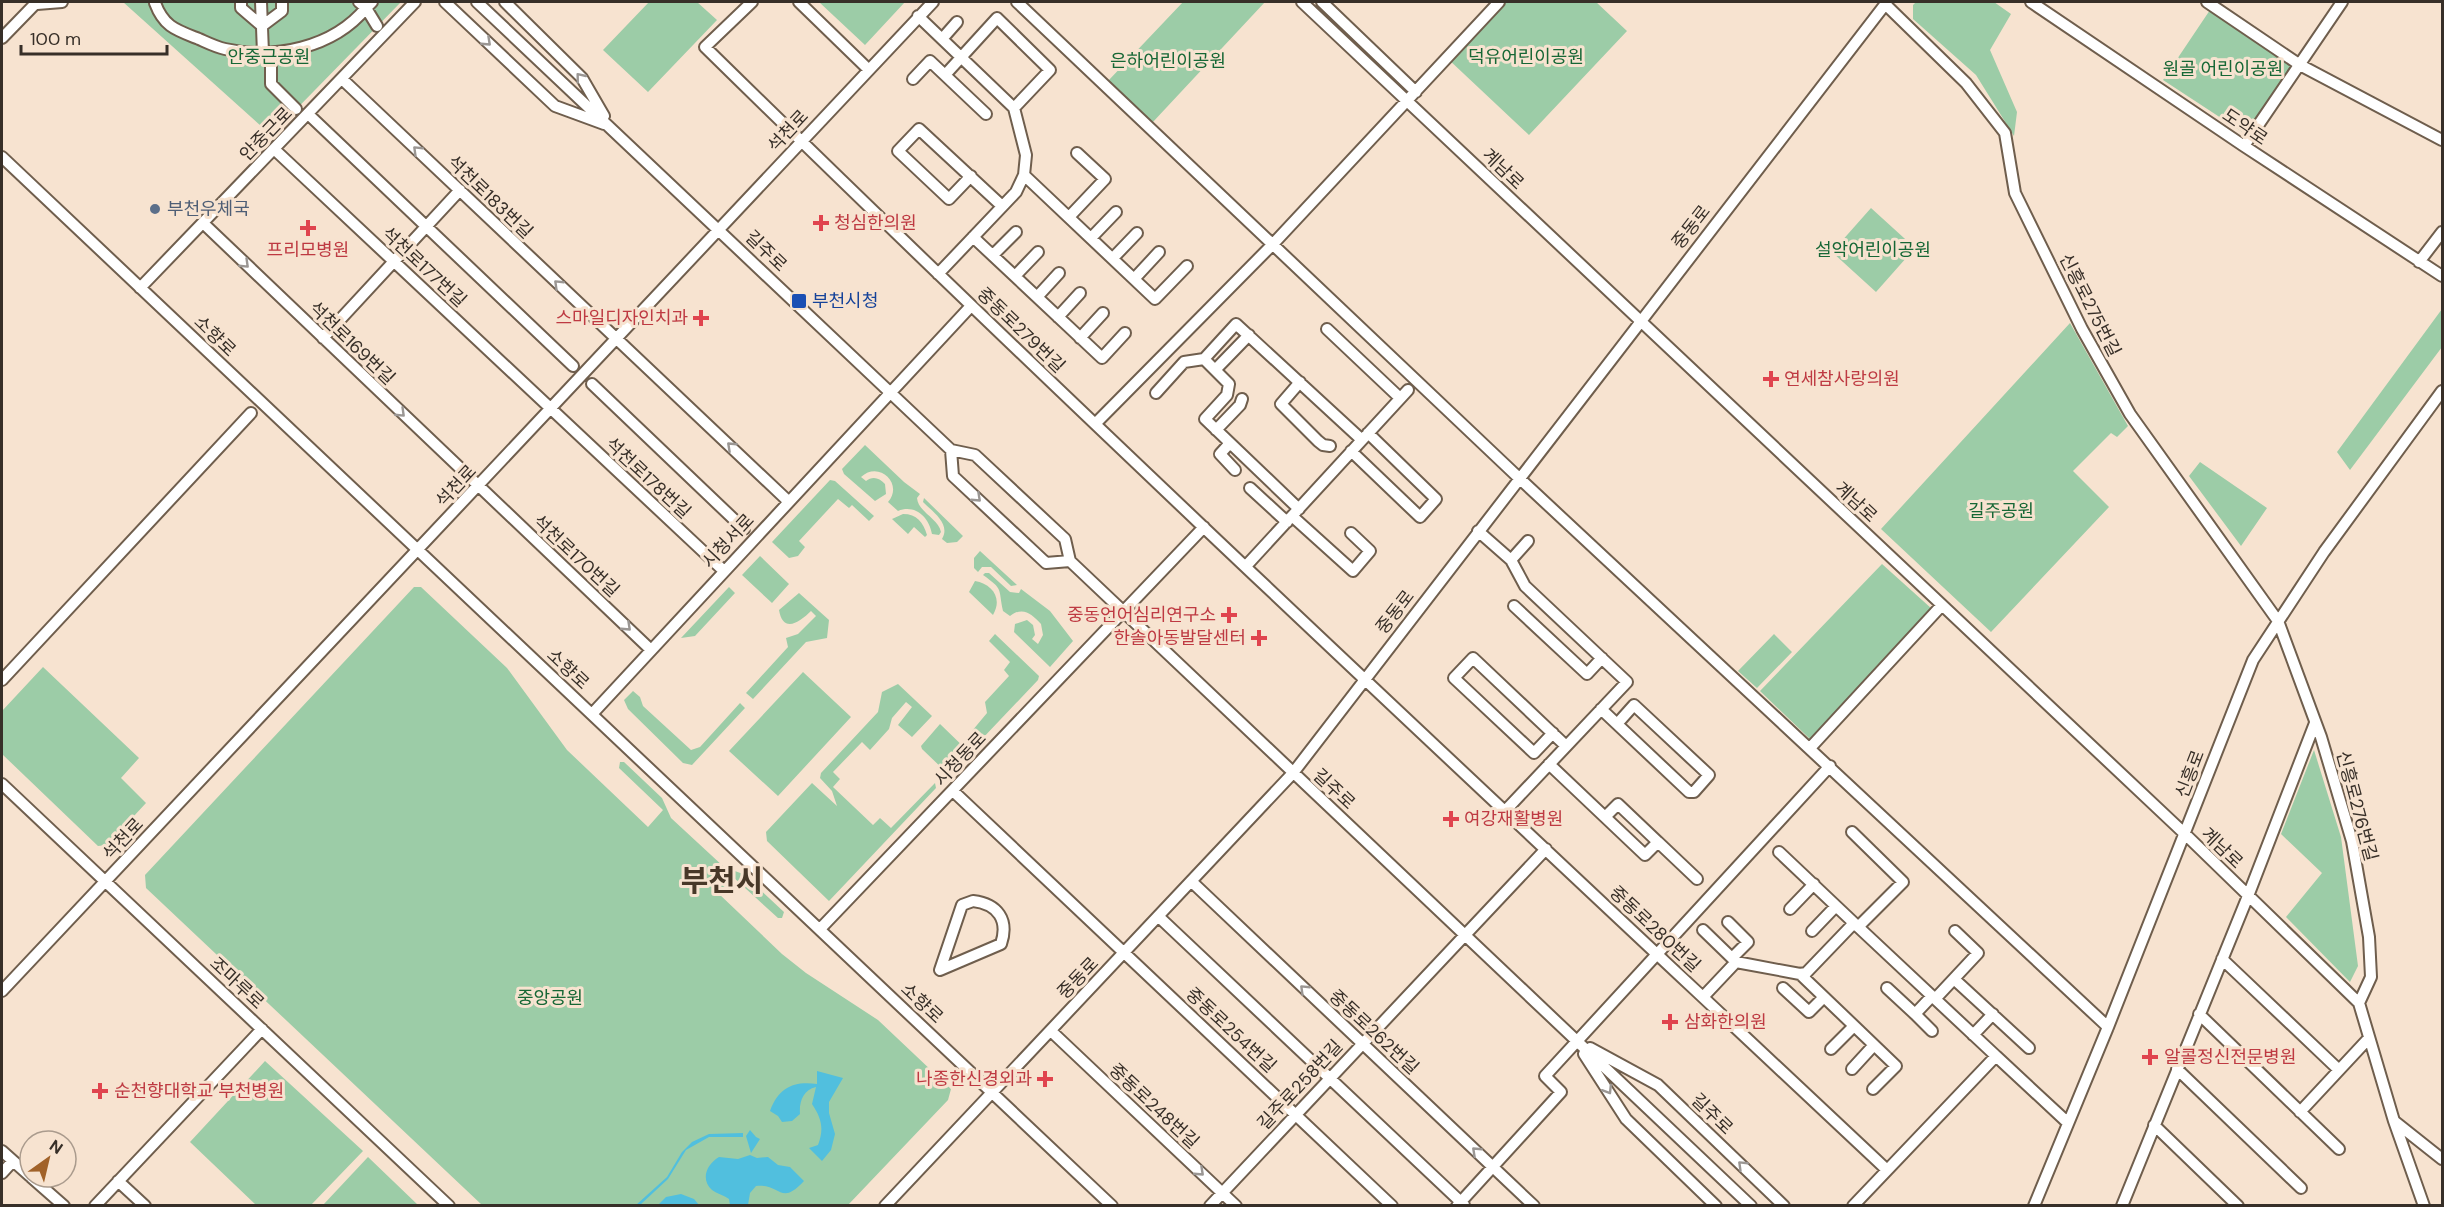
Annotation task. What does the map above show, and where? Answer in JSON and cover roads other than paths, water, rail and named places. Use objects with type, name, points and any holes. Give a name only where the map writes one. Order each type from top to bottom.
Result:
[{"type":"street","points":[[2,38],[37,3],[62,2]]},
{"type":"street","points":[[155,2],[161,19],[187,34],[225,49],[267,53],[289,51],[317,42],[353,21],[366,4],[377,26]]},
{"type":"street","points":[[241,2],[241,8],[262,26]]},
{"type":"street","points":[[261,2],[262,26],[272,84],[296,109]]},
{"type":"street","points":[[262,26],[282,12],[282,2]]},
{"type":"street","name":"안중근로","points":[[140,288],[416,2]]},
{"type":"street","name":"길주로","points":[[445,2],[555,105],[610,127]]},
{"type":"street","name":"길주로","points":[[477,2],[951,450],[975,455],[1065,539],[1070,561],[1751,1206]]},
{"type":"street","name":"길주로","points":[[505,2],[582,78],[610,127]]},
{"type":"street","name":"중동로279번길","points":[[752,2],[705,47],[971,306],[1364,679]]},
{"type":"street","points":[[799,2],[868,69]]},
{"type":"street","name":"석천로","points":[[2,991],[933,2]]},
{"type":"street","points":[[1017,2],[1274,243],[1519,478],[2108,1027]]},
{"type":"street","name":"계남로","points":[[1302,2],[2184,834],[2359,1003]]},
{"type":"street","points":[[1322,2],[1416,92]]},
{"type":"street","points":[[1096,423],[1274,243],[1499,2]]},
{"type":"street","name":"도약로","points":[[2031,2],[2442,276]]},
{"type":"street","points":[[2207,2],[2300,65],[2442,140]]},
{"type":"street","points":[[2244,146],[2342,2]]},
{"type":"street","name":"중동로","points":[[885,1206],[1293,773],[1886,3]]},
{"type":"street","name":"신흥로275번길","points":[[1886,3],[1966,83],[2004,133],[2015,193],[2082,328],[2124,405],[2278,621]]},
{"type":"street","points":[[918,16],[1014,108],[1026,155],[1024,175],[1016,192],[938,274]]},
{"type":"street","points":[[945,75],[997,18],[1050,70],[1014,108]]},
{"type":"street","points":[[942,39],[957,22]]},
{"type":"street","points":[[913,79],[930,61],[986,114]]},
{"type":"street","name":"석천로183번길","points":[[342,79],[616,339],[759,465],[788,501]]},
{"type":"street","points":[[308,114],[573,366]]},
{"type":"street","points":[[971,176],[949,199],[898,151],[919,129],[971,176],[1002,206]]},
{"type":"street","name":"석천로177번길","points":[[274,149],[550,409]]},
{"type":"street","points":[[1069,217],[1105,179],[1077,153]]},
{"type":"street","name":"소향로","points":[[2,157],[1113,1206]]},
{"type":"street","points":[[1024,175],[1155,299],[1187,266]]},
{"type":"street","points":[[323,338],[460,190]]},
{"type":"street","points":[[1091,238],[1116,212]]},
{"type":"street","name":"석천로169번길","points":[[203,223],[478,486]]},
{"type":"street","points":[[993,255],[1016,231]]},
{"type":"street","points":[[2419,262],[2442,232]]},
{"type":"street","points":[[1113,258],[1137,233]]},
{"type":"street","points":[[973,237],[1102,358],[1125,333]]},
{"type":"street","points":[[1015,276],[1038,252]]},
{"type":"street","points":[[1134,279],[1159,252]]},
{"type":"street","points":[[1037,297],[1059,273]]},
{"type":"street","points":[[1058,317],[1080,293]]},
{"type":"street","name":"시청서로","points":[[592,714],[971,306]]},
{"type":"street","points":[[1080,338],[1103,313]]},
{"type":"street","points":[[1156,393],[1184,362],[1204,359],[1236,324],[1436,499],[1420,518],[1352,451]]},
{"type":"street","points":[[1246,566],[1404,394],[1327,329]]},
{"type":"street","points":[[1215,370],[1249,336]]},
{"type":"street","points":[[1204,359],[1229,384],[1227,395],[1205,419],[1230,443],[1292,515],[1353,571],[1370,551],[1351,533]]},
{"type":"street","points":[[1300,382],[1281,404],[1323,446],[1330,446]]},
{"type":"street","points":[[592,384],[744,529]]},
{"type":"street","name":"신흥로","points":[[2034,1206],[2108,1027],[2253,660],[2347,520],[2442,391]]},
{"type":"street","points":[[1216,430],[1240,405],[1242,399]]},
{"type":"street","name":"석천로178번길","points":[[550,409],[724,571]]},
{"type":"street","points":[[2,680],[251,413]]},
{"type":"street","points":[[1230,443],[1220,454],[1235,470]]},
{"type":"street","points":[[951,450],[953,476],[1046,563],[1070,561]]},
{"type":"street","name":"석천로170번길","points":[[478,486],[651,650]]},
{"type":"street","points":[[1250,488],[1292,515]]},
{"type":"street","name":"시청동로","points":[[820,929],[1204,527]]},
{"type":"street","points":[[1478,531],[1511,560],[1525,586],[1627,682],[1505,811]]},
{"type":"street","points":[[1511,560],[1528,541]]},
{"type":"street","points":[[1810,748],[1942,605]]},
{"type":"street","points":[[1514,606],[1587,674],[1602,658]]},
{"type":"street","name":"신흥로276번길","points":[[2278,621],[2315,723],[2352,841],[2369,937],[2371,977],[2359,1003]]},
{"type":"street","points":[[1553,734],[1534,753],[1454,678],[1473,658],[1566,746]]},
{"type":"street","name":"중동로280번길","points":[[1364,679],[1887,1170]]},
{"type":"street","points":[[1601,709],[1689,792],[1694,792],[1709,776],[1634,705],[1617,724]]},
{"type":"street","points":[[2122,1206],[2248,896],[2315,723]]},
{"type":"street","points":[[1549,764],[1645,855],[1658,842]]},
{"type":"street","points":[[1159,917],[1461,1204],[1561,1092],[1545,1076],[1830,766]]},
{"type":"street","name":"조마루로","points":[[2,784],[449,1206]]},
{"type":"street","name":"중동로254번길","points":[[953,791],[1392,1206]]},
{"type":"street","points":[[1605,817],[1618,804],[1697,879]]},
{"type":"street","points":[[1703,930],[1734,960],[1800,974],[1806,973],[1903,882],[1852,832]]},
{"type":"street","name":"길주로258번길","points":[[1210,1206],[1546,849]]},
{"type":"street","points":[[1779,852],[2067,1122]]},
{"type":"street","name":"중동로262번길","points":[[1192,882],[1534,1206]]},
{"type":"street","points":[[1790,909],[1814,884]]},
{"type":"street","points":[[973,901],[982,902],[997,912],[1005,926],[1001,944],[940,970],[962,905],[973,901]]},
{"type":"street","points":[[1812,931],[1836,906]]},
{"type":"street","points":[[1703,997],[1748,942],[1728,922]]},
{"type":"street","points":[[1915,1014],[1954,979],[1978,953],[1955,931]]},
{"type":"street","points":[[2222,959],[2339,1070]]},
{"type":"street","points":[[1800,974],[1896,1066],[1873,1089]]},
{"type":"street","points":[[1954,979],[2029,1048]]},
{"type":"street","points":[[1783,988],[1809,1012],[1824,998]]},
{"type":"street","points":[[1887,988],[1932,1030]]},
{"type":"street","points":[[2359,1003],[2394,1121],[2424,1206]]},
{"type":"street","points":[[1973,1035],[1993,1014]]},
{"type":"street","points":[[2199,1014],[2339,1149]]},
{"type":"street","points":[[1831,1049],[1854,1026]]},
{"type":"street","points":[[95,1206],[262,1029]]},
{"type":"street","name":"중동로248번길","points":[[1051,1031],[1236,1206]]},
{"type":"street","points":[[2300,1112],[2369,1038]]},
{"type":"street","name":"길주로","points":[[1576,1041],[1626,1119],[1716,1206]]},
{"type":"street","name":"길주로","points":[[1576,1041],[1658,1085],[1784,1206]]},
{"type":"street","points":[[1852,1069],[1874,1046]]},
{"type":"street","points":[[1853,1206],[1996,1056]]},
{"type":"street","points":[[2177,1069],[2301,1188]]},
{"type":"street","points":[[2394,1121],[2442,1159]]},
{"type":"street","points":[[2154,1125],[2238,1206]]},
{"type":"street","points":[[2,1151],[18,1165]]},
{"type":"street","points":[[2,1173],[13,1161]]},
{"type":"street","points":[[118,1181],[145,1206]]},
{"type":"street","points":[[45,1189],[64,1206]]},
{"type":"water","points":[[817,1071],[843,1078],[829,1102],[829,1113],[835,1134],[831,1150],[822,1161],[809,1148],[818,1145],[821,1134],[820,1119],[812,1104],[816,1087],[805,1094],[800,1105],[800,1114],[792,1121],[782,1122],[770,1111],[778,1096],[788,1087],[809,1083],[817,1084]]},
{"type":"water","points":[[750,1130],[760,1139],[751,1153],[746,1136]]},
{"type":"water","points":[[743,1133],[743,1137],[709,1137],[686,1150],[668,1179],[640,1205],[636,1205],[667,1177],[682,1152],[692,1142],[709,1134]]},
{"type":"water","points":[[750,1155],[757,1158],[768,1157],[778,1165],[790,1167],[804,1181],[796,1189],[785,1193],[764,1186],[756,1186],[750,1193],[748,1205],[730,1205],[729,1199],[708,1186],[706,1177],[708,1168],[719,1157],[738,1159]]},
{"type":"water","points":[[681,1194],[694,1199],[699,1205],[658,1205],[666,1197]]},
{"type":"place","name":"부천우체국","points":[[155,209]]},
{"type":"place","name":"청심한의원","points":[[821,223]]},
{"type":"place","name":"프리모병원","points":[[308,228]]},
{"type":"place","name":"부천시청","points":[[799,301]]},
{"type":"place","name":"스마일디자인치과","points":[[701,318]]},
{"type":"place","name":"연세참사랑의원","points":[[1771,379]]},
{"type":"place","name":"중동언어심리연구소","points":[[1229,615]]},
{"type":"place","name":"한솔아동발달센터","points":[[1259,638]]},
{"type":"place","name":"여강재활병원","points":[[1451,819]]},
{"type":"place","name":"삼화한의원","points":[[1670,1022]]},
{"type":"place","name":"알콜정신전문병원","points":[[2150,1057]]},
{"type":"place","name":"나종한신경외과","points":[[1045,1079]]},
{"type":"place","name":"순천향대학교 부천병원","points":[[100,1091]]},
{"type":"district","name":"부천시","points":[[722,880]]},
{"type":"park label","name":"안중근공원","points":[[269,57]]},
{"type":"park label","name":"덕유어린이공원","points":[[1526,57]]},
{"type":"park label","name":"은하어린이공원","points":[[1168,61]]},
{"type":"park label","name":"원골 어린이공원","points":[[2223,69]]},
{"type":"park label","name":"설악어린이공원","points":[[1873,250]]},
{"type":"park label","name":"길주공원","points":[[2001,511]]},
{"type":"park label","name":"중앙공원","points":[[550,998]]}]
